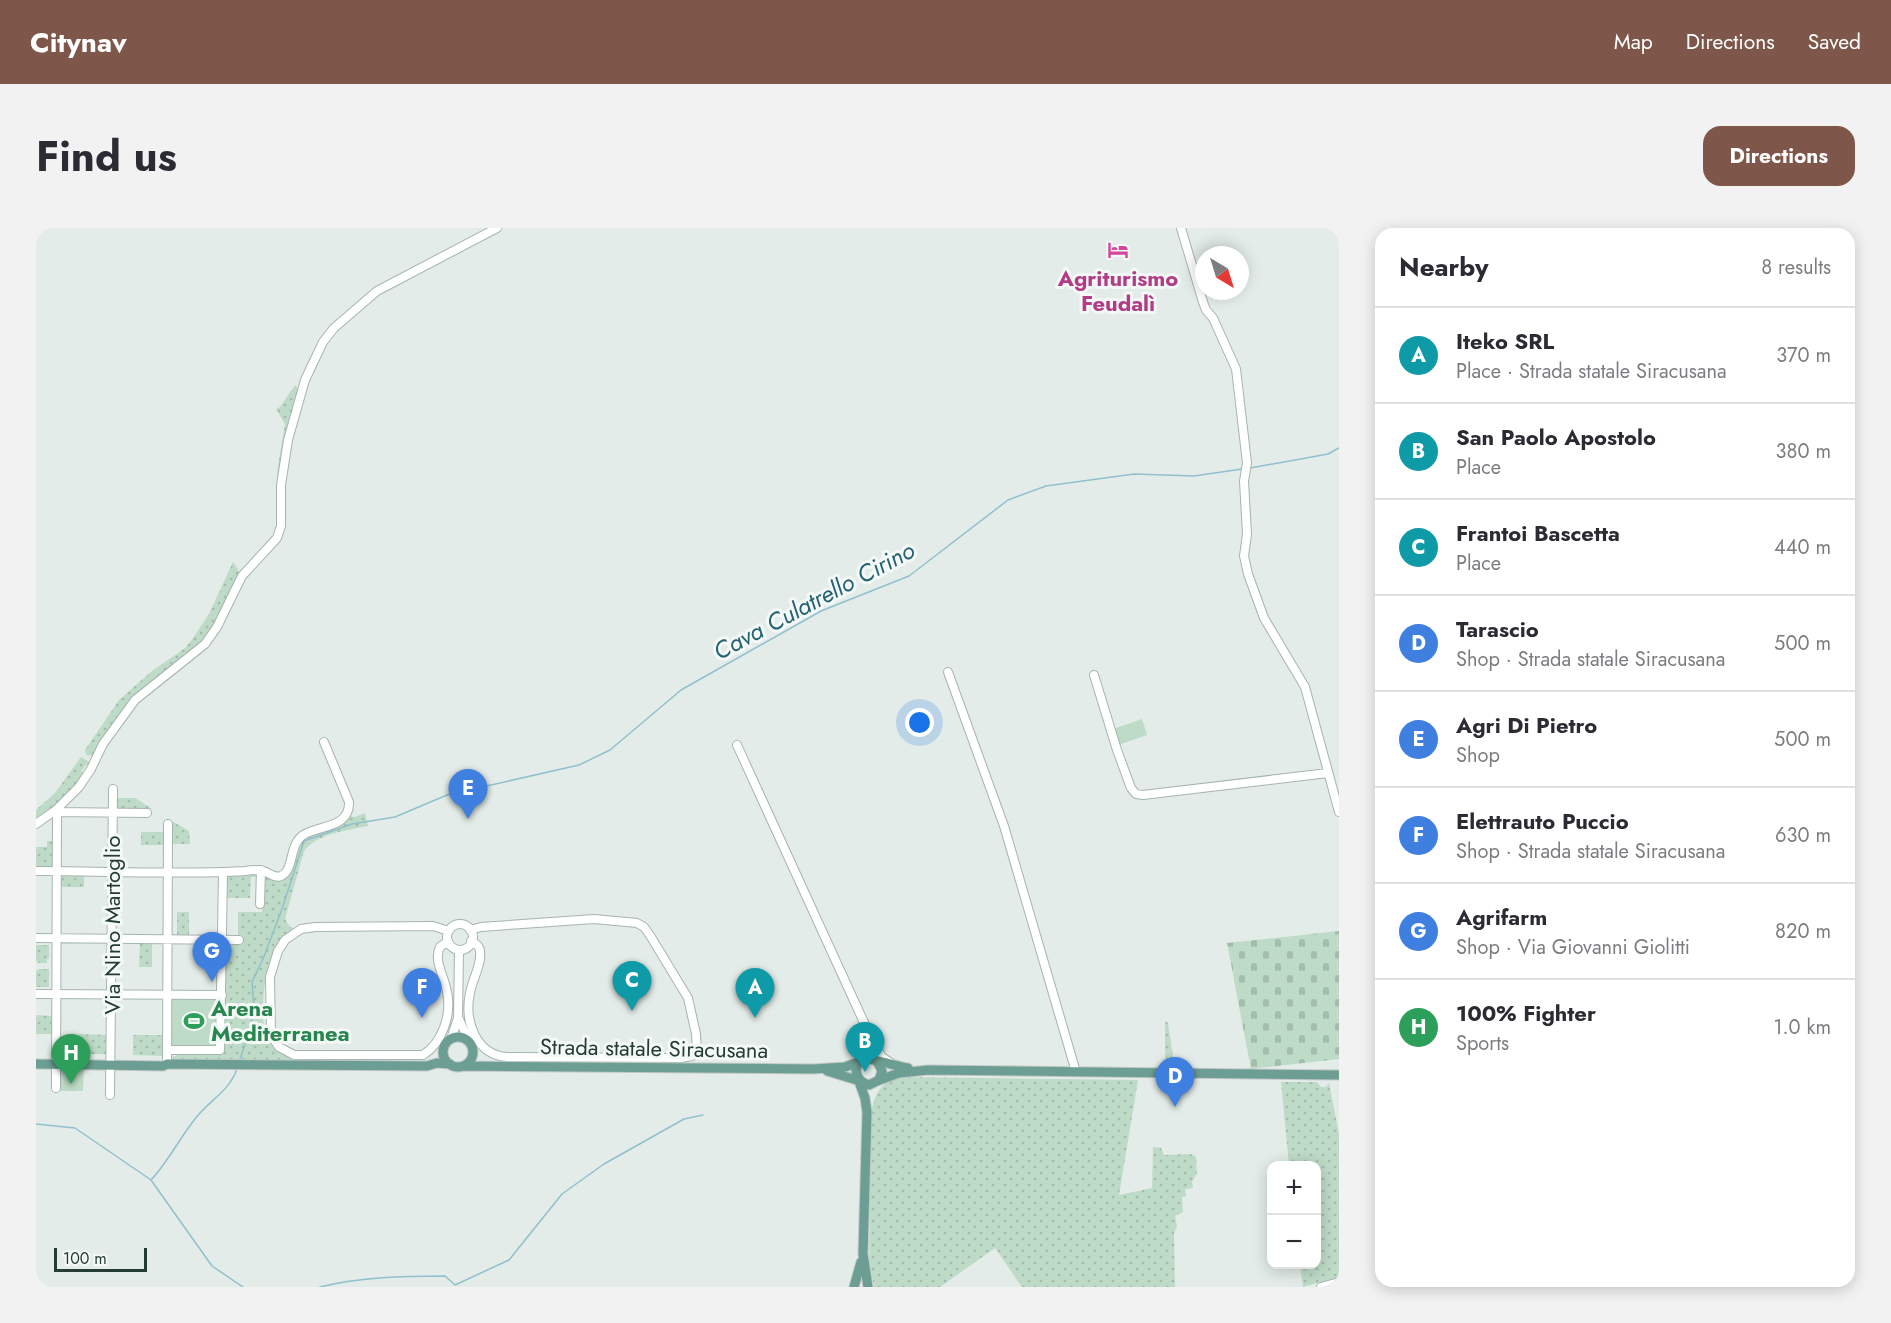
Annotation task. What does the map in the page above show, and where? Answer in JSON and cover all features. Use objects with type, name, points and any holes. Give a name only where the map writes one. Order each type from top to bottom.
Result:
[{"type":"main road","points":[[416,1065],[434,1057],[448,1042],[459,1037],[471,1047],[480,1060],[495,1066]]},
{"type":"main road","points":[[448,1042],[443,1054],[450,1064]]},
{"type":"main road","points":[[36,1064],[111,1062],[163,1066],[167,1064],[427,1066],[437,1063],[463,1066],[470,1060],[471,1047]]},
{"type":"main road","points":[[36,1059],[56,1062]]},
{"type":"main road","points":[[863,1060],[880,1070],[899,1073],[919,1070]]},
{"type":"main road","points":[[813,1069],[845,1067],[863,1060]]},
{"type":"main road","points":[[863,1060],[856,1070],[867,1112],[863,1254],[866,1287]]},
{"type":"main road","name":"Strada statale Siracusana","points":[[463,1066],[813,1069]]},
{"type":"main road","points":[[813,1069],[834,1072],[869,1085],[880,1070],[901,1067],[919,1070],[1339,1075]]},
{"type":"main road","points":[[867,1112],[880,1070]]},
{"type":"main road","points":[[854,1287],[863,1254]]},
{"type":"street","points":[[36,824],[57,811],[86,778],[103,744],[135,699],[205,644],[217,627],[242,576],[277,538],[281,526],[281,485],[288,440],[304,380],[323,342],[334,328],[377,291],[497,228]]},
{"type":"street","points":[[1181,228],[1206,310],[1214,318],[1236,369],[1246,468],[1244,481],[1247,534],[1244,556],[1248,574],[1264,618],[1305,687],[1339,812]]},
{"type":"street","points":[[948,672],[1004,826],[1076,1072]]},
{"type":"street","points":[[1094,675],[1131,788],[1136,794],[1328,773]]},
{"type":"street","points":[[36,871],[223,872],[261,870],[277,877],[281,876],[288,870],[294,847],[299,838],[309,832],[337,823],[348,811],[349,802],[324,742]]},
{"type":"street","points":[[736,745],[872,1040],[880,1070]]},
{"type":"street","name":"Via Nino Martoglio","points":[[110,1095],[113,789]]},
{"type":"street","points":[[57,811],[147,813]]},
{"type":"street","points":[[56,1088],[57,811]]},
{"type":"street","points":[[167,1064],[168,824]]},
{"type":"street","points":[[260,904],[261,870]]},
{"type":"street","points":[[167,1050],[220,1050],[223,872]]},
{"type":"street","points":[[448,941],[440,947],[437,957],[447,992],[444,1027],[435,1045],[423,1055],[294,1055],[279,1047],[271,1035],[270,977],[278,951],[292,934],[301,929],[433,926],[449,931],[459,925],[470,930],[481,927],[594,919],[638,923],[647,932],[688,998],[696,1034],[697,1051],[692,1056],[680,1058],[491,1055],[485,1051],[476,1037],[470,1019],[469,994],[481,953],[477,945],[471,941]]},
{"type":"street","points":[[449,931],[448,941],[454,949],[459,950],[467,948],[471,941],[470,930]]},
{"type":"street","points":[[36,938],[239,940]]},
{"type":"street","points":[[459,950],[458,1018],[471,1047]]},
{"type":"street","points":[[36,994],[222,995]]},
{"type":"street","points":[[448,1042],[458,1018]]},
{"type":"street","points":[[863,1060],[873,1049],[872,1040]]},
{"type":"street","points":[[1321,1287],[1339,1282]]},
{"type":"green space","points":[[295,385],[298,395],[276,503],[278,466],[285,424],[276,409],[280,407]]},
{"type":"green space","points":[[233,562],[238,569],[239,577],[211,631],[202,643],[132,698],[93,756],[86,755],[85,750],[119,700],[191,641],[209,614]]},
{"type":"green space","points":[[1142,719],[1147,735],[1118,745],[1113,729]]},
{"type":"green space","points":[[81,757],[91,763],[81,771],[86,774],[57,806],[36,820],[36,810],[55,793]]},
{"type":"green space","points":[[117,798],[135,798],[152,809],[116,809]]},
{"type":"green space","points":[[365,813],[368,826],[342,831],[316,840],[304,851],[285,919],[293,928],[277,945],[269,965],[264,991],[264,1028],[271,1044],[291,1058],[290,1061],[170,1061],[171,1057],[182,1054],[223,1051],[225,943],[242,940],[244,937],[238,936],[238,912],[262,912],[263,873],[279,879],[300,840],[349,816],[355,817]]},
{"type":"green space","points":[[172,821],[189,831],[190,844],[172,844]]},
{"type":"green space","points":[[53,826],[54,868],[36,868],[36,847],[47,847],[47,841],[53,841]]},
{"type":"green space","points":[[141,832],[164,832],[164,845],[141,845]]},
{"type":"green space","points":[[257,873],[257,877],[251,877],[250,898],[226,898],[226,875]]},
{"type":"green space","points":[[60,874],[84,874],[84,887],[60,887]]},
{"type":"green space","points":[[177,912],[189,912],[189,935],[177,935]]},
{"type":"green space","points":[[1339,931],[1339,1059],[1251,1069],[1227,943]]},
{"type":"green space","points":[[140,944],[152,944],[152,967],[139,967]]},
{"type":"green space","points":[[36,945],[49,945],[47,963],[36,961]]},
{"type":"green space","points":[[49,969],[49,987],[36,987],[36,971]]},
{"type":"green space","name":"Arena Mediterranea","points":[[171,999],[215,999],[218,1002],[217,1047],[171,1047]]},
{"type":"green space","points":[[36,1015],[52,1016],[52,1034],[36,1034]]},
{"type":"green space","points":[[1165,1021],[1168,1023],[1175,1070],[1165,1058]]},
{"type":"green space","points":[[78,1034],[107,1035],[107,1054],[77,1054]]},
{"type":"green space","points":[[133,1035],[163,1035],[162,1056],[133,1055]]},
{"type":"green space","points":[[59,1067],[65,1070],[69,1067],[84,1067],[83,1091],[59,1091]]},
{"type":"green space","points":[[902,1077],[1138,1080],[1119,1195],[1152,1188],[1153,1147],[1161,1148],[1164,1155],[1191,1154],[1196,1157],[1197,1173],[1192,1182],[1193,1188],[1185,1189],[1186,1196],[1182,1197],[1183,1212],[1175,1216],[1177,1226],[1174,1233],[1175,1287],[1022,1287],[995,1248],[940,1287],[874,1287],[869,1260],[871,1113],[880,1089],[889,1082]]},
{"type":"green space","points":[[1281,1082],[1317,1082],[1321,1087],[1326,1087],[1329,1083],[1339,1134],[1339,1277],[1303,1287],[1301,1269],[1321,1269],[1321,1161],[1289,1161]]},
{"type":"waterway","name":"Cava Culatrello Cirino","points":[[1250,468],[1328,454],[1339,448]]},
{"type":"waterway","name":"Cava Culatrello Cirino","points":[[239,1062],[250,1030],[254,1008],[252,982],[282,909],[304,841],[352,824],[395,817],[447,795],[579,765],[610,750],[681,690],[821,611],[909,576],[1008,500],[1046,486],[1134,474],[1194,476],[1242,469]]},
{"type":"waterway","name":"Cava Culatrello Cirino","points":[[151,1180],[195,1119],[229,1084],[237,1069]]},
{"type":"waterway","points":[[320,1287],[366,1279],[429,1276],[445,1276],[455,1285],[509,1260],[562,1194],[604,1164],[684,1119],[703,1115]]},
{"type":"waterway","points":[[36,1124],[75,1128],[151,1180],[212,1266],[243,1287]]},
{"type":"place","name":"Agriturismo Feudalì","points":[[1118,250]]},
{"type":"place","name":"Agri Di Pietro","points":[[468,819]]},
{"type":"place","name":"Agrifarm","points":[[212,982]]},
{"type":"place","name":"Frantoi Bascetta","points":[[632,1011]]},
{"type":"place","name":"Elettrauto Puccio","points":[[422,1018]]},
{"type":"place","name":"Iteko SRL","points":[[755,1018]]},
{"type":"place","name":"Arena Mediterranea","points":[[194,1021]]},
{"type":"place","name":"San Paolo Apostolo","points":[[865,1072]]},
{"type":"place","name":"100% Fighter","points":[[71,1084]]},
{"type":"place","name":"Tarascio","points":[[1175,1107]]}]
